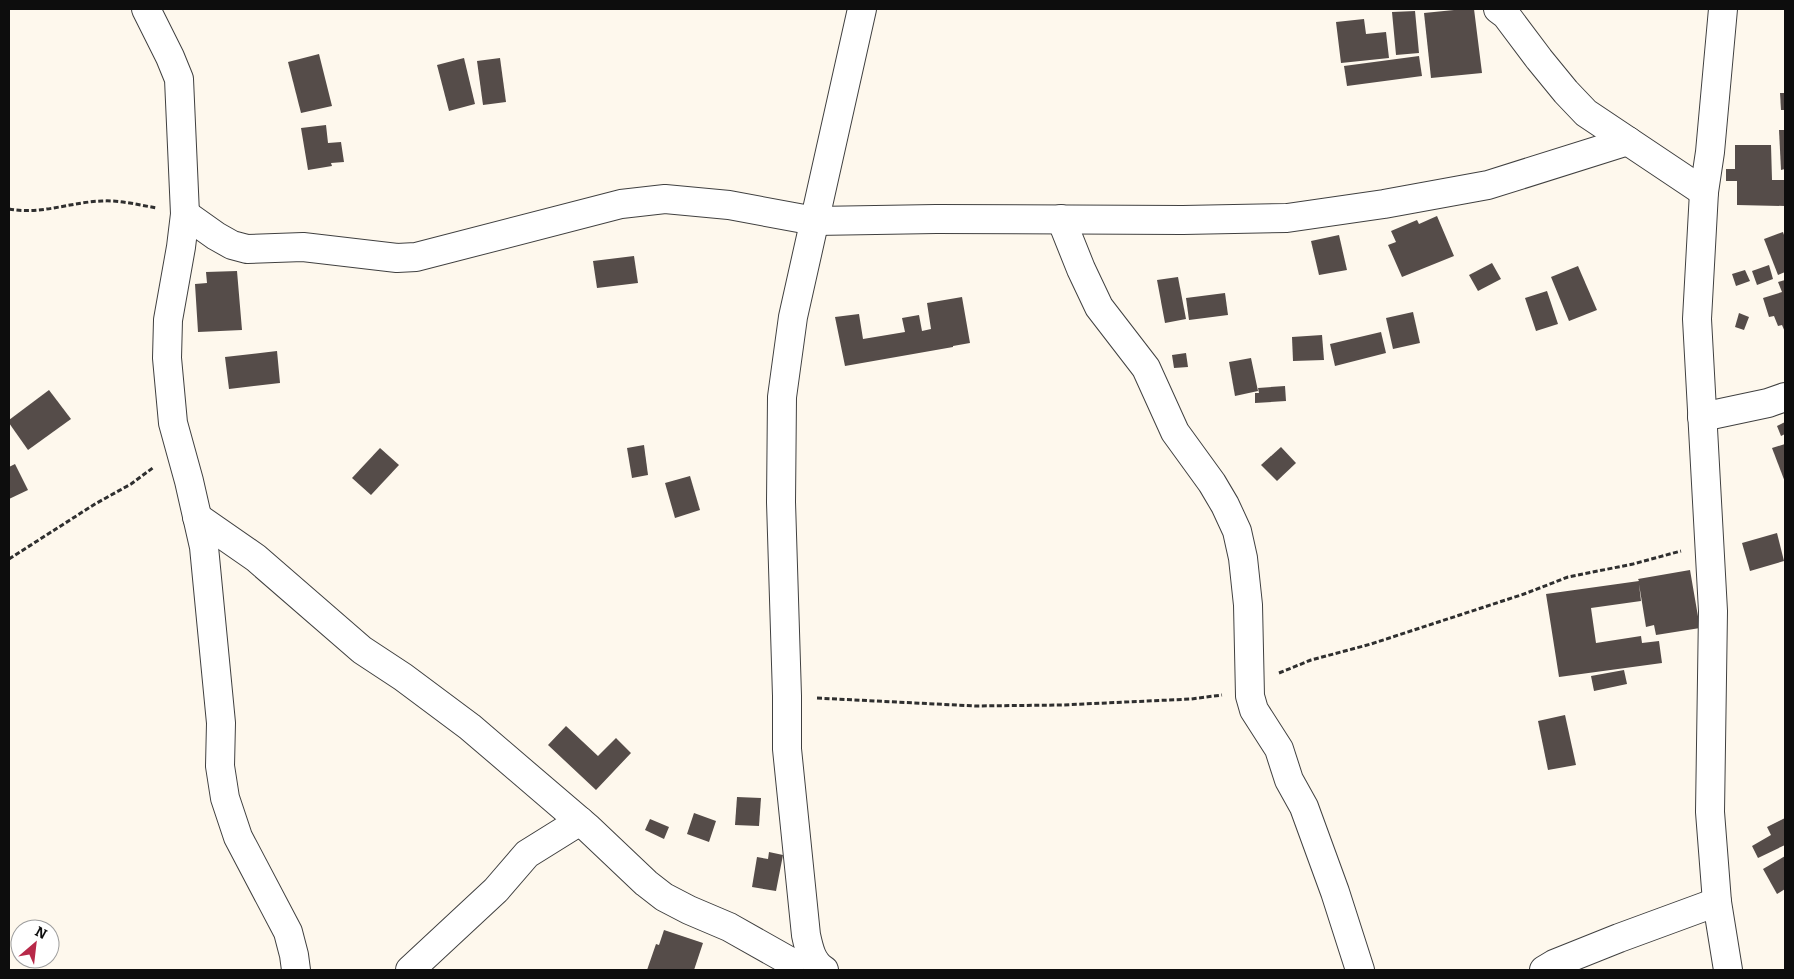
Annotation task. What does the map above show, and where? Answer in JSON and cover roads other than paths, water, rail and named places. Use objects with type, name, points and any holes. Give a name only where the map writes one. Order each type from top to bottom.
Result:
[{"type":"street","points":[[146,9],[179,79],[185,214],[182,246],[168,320],[167,358],[173,423],[204,547],[221,723],[220,766],[225,798],[238,837],[288,932],[296,970]]},
{"type":"street","points":[[824,970],[818,966],[809,950],[806,935],[787,749],[782,397],[793,317],[862,9]]},
{"type":"street","points":[[1498,9],[1506,15],[1561,85],[1586,113],[1704,192]]},
{"type":"street","points":[[1723,9],[1710,152],[1704,192],[1697,319],[1708,544],[1714,611],[1710,812],[1717,902],[1728,970]]},
{"type":"street","points":[[185,214],[216,236],[232,245],[247,249],[303,248],[397,258],[416,257],[621,204],[665,199],[729,205],[814,221],[1287,218],[1384,204],[1488,185],[1628,141]]},
{"type":"street","points":[[1061,219],[1099,307],[1146,368],[1175,432],[1212,483],[1225,505],[1237,532],[1243,558],[1248,605],[1250,638],[1249,688],[1254,710],[1279,749],[1289,780],[1304,807],[1335,892],[1360,970]]},
{"type":"street","points":[[1702,417],[1768,403],[1785,397]]},
{"type":"street","points":[[197,518],[256,558],[362,650],[403,677],[470,726],[580,821],[629,869],[664,897],[729,927],[790,966],[806,935]]},
{"type":"street","points":[[410,970],[496,890],[526,854],[580,821]]},
{"type":"street","points":[[1544,970],[1554,964],[1619,938],[1717,902]]}]
